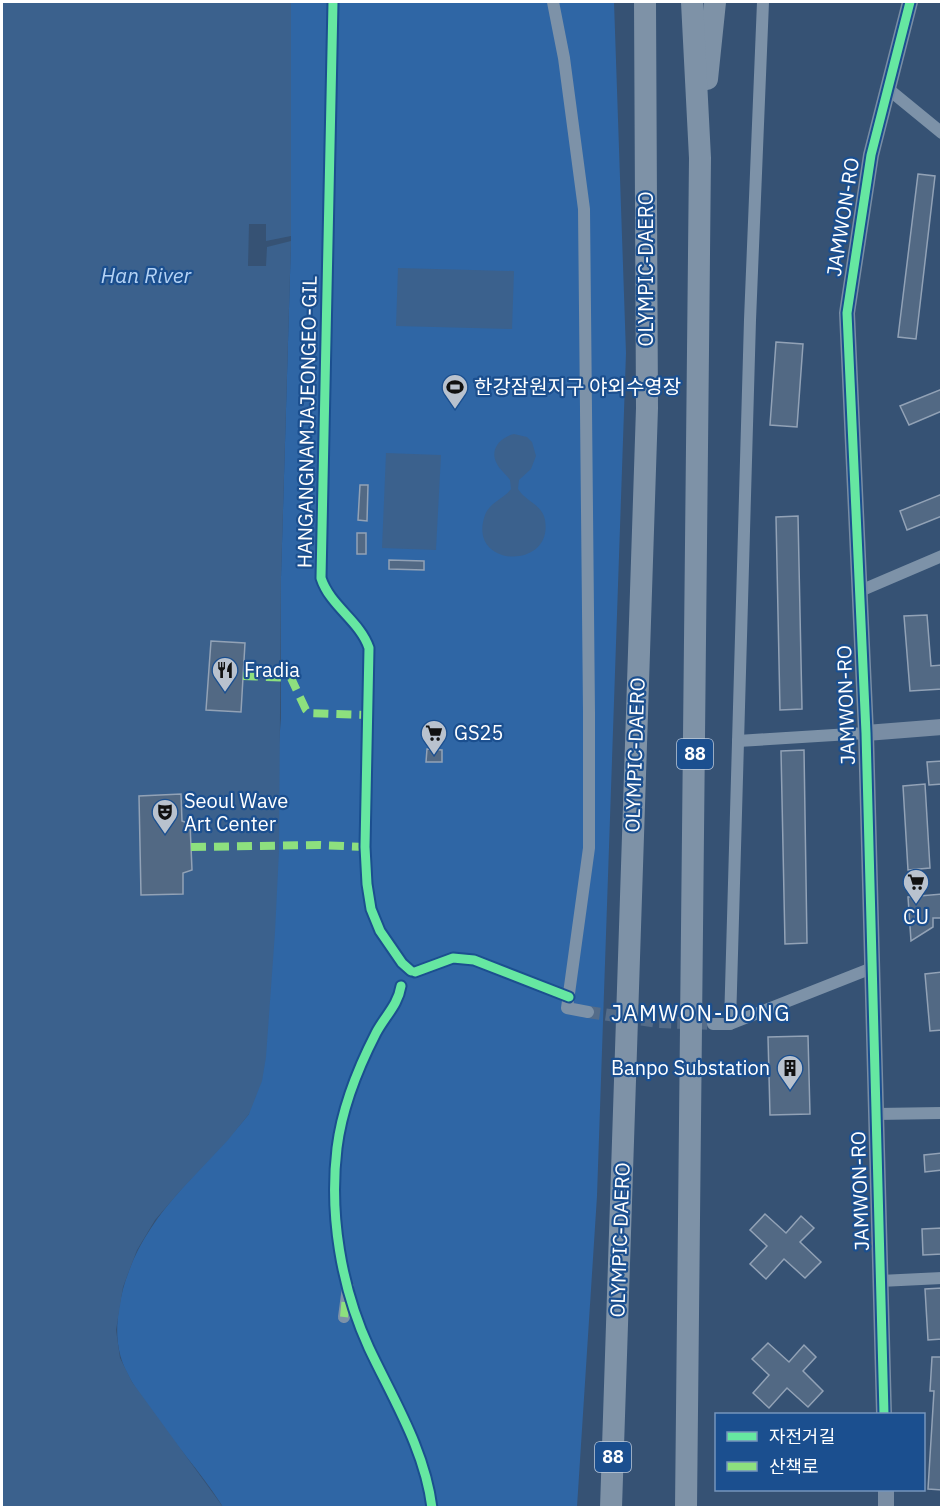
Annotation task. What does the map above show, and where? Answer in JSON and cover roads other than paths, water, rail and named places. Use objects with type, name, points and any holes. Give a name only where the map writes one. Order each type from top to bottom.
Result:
[{"type":"highway","points":[[632,2],[633,32],[644,91]]},
{"type":"highway","name":"OLYMPIC-DAERO","points":[[611,1508],[647,408],[645,2]]},
{"type":"highway","name":"88","points":[[686,1508],[700,158],[692,2]]},
{"type":"highway","points":[[700,158],[715,2]]},
{"type":"main road","name":"JAMWON-RO","points":[[884,1413],[866,733],[847,312],[871,155],[910,2]]},
{"type":"main road","points":[[866,733],[942,727]]},
{"type":"main road","points":[[886,1491],[886,1508]]},
{"type":"street","points":[[553,2],[564,58],[584,209],[589,848],[567,1008],[588,1012]]},
{"type":"street","points":[[730,1024],[750,311],[763,2]]},
{"type":"street","points":[[887,88],[942,133]]},
{"type":"street","points":[[860,591],[942,556]]},
{"type":"street","points":[[738,741],[866,733]]},
{"type":"street","points":[[713,1024],[730,1024],[872,968]]},
{"type":"street","points":[[876,1114],[942,1113]]},
{"type":"street","points":[[880,1281],[942,1278]]},
{"type":"street","points":[[344,1317],[348,1287]]},
{"type":"water","name":"Han River","points":[[2,2],[291,2],[291,241],[281,577],[279,851],[266,1057],[262,1081],[249,1114],[155,1220],[137,1250],[123,1287],[116,1330],[120,1358],[132,1382],[223,1507],[2,1508]]},
{"type":"water","points":[[398,268],[514,271],[512,329],[396,326]]},
{"type":"water","points":[[514,434],[527,437],[532,442],[536,456],[531,469],[519,480],[518,489],[541,510],[545,520],[544,537],[537,548],[525,555],[511,557],[498,553],[488,545],[482,533],[487,511],[511,489],[510,480],[498,466],[494,454],[500,441]]},
{"type":"water","points":[[386,453],[441,455],[436,550],[382,548]]},
{"type":"tunnel","points":[[588,1012],[658,1022],[713,1024]]},
{"type":"place","name":"한강잠원지구 야외수영장","points":[[455,410]]},
{"type":"place","name":"Fradia","points":[[225,693]]},
{"type":"place","name":"GS25","points":[[434,756]]},
{"type":"place","name":"Seoul Wave Art Center","points":[[165,835]]},
{"type":"place","name":"CU","points":[[916,905]]},
{"type":"place","name":"Banpo Substation","points":[[790,1091]]},
{"type":"district","name":"JAMWON-DONG","points":[[701,1013]]}]
